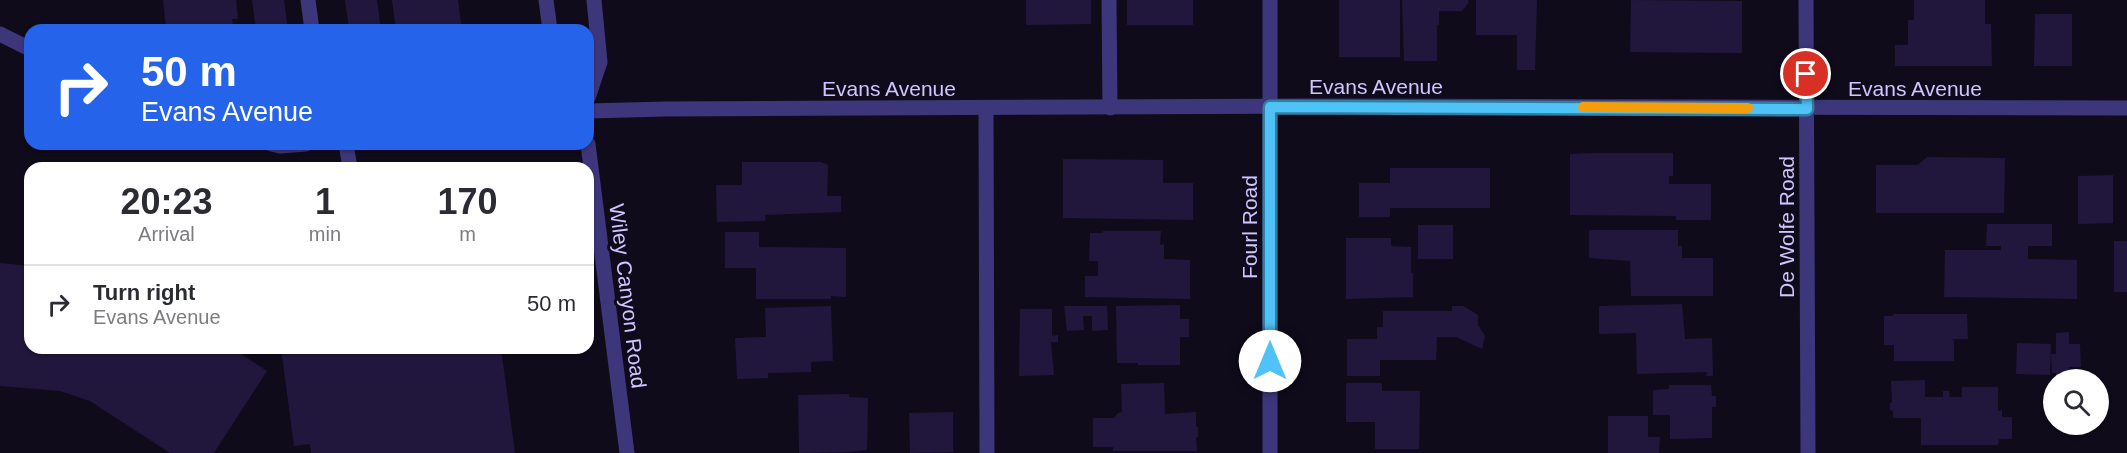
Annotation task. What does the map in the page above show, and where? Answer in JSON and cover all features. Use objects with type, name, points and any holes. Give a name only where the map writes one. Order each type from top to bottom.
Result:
[{"type":"street","points":[[308,0],[311,24]]},
{"type":"street","points":[[546,0],[549,24]]},
{"type":"street","points":[[594,0],[600,62],[594,80]]},
{"type":"street","points":[[1109,0],[1110,108]]},
{"type":"street","name":"Fourl Road","points":[[1270,0],[1270,453]]},
{"type":"street","name":"De Wolfe Road","points":[[1806,0],[1808,453]]},
{"type":"street","points":[[0,34],[24,46]]},
{"type":"street","name":"Evans Avenue","points":[[594,111],[1270,107],[2127,108]]},
{"type":"street","points":[[986,108],[987,453]]},
{"type":"street","name":"Wiley Canyon Road","points":[[594,192],[627,453]]},
{"type":"building","points":[[163,0],[236,0],[238,19],[232,19],[233,24],[166,24]]},
{"type":"building","points":[[252,0],[284,0],[287,24],[255,24]]},
{"type":"building","points":[[345,0],[377,0],[380,24],[348,24]]},
{"type":"building","points":[[392,0],[458,0],[461,24],[395,24]]},
{"type":"building","points":[[1026,0],[1091,0],[1091,24],[1026,25]]},
{"type":"building","points":[[1127,0],[1193,0],[1193,25],[1127,25]]},
{"type":"building","points":[[1339,0],[1400,0],[1400,57],[1339,57]]},
{"type":"building","points":[[1402,0],[1468,0],[1469,2],[1462,11],[1439,11],[1437,61],[1404,61]]},
{"type":"building","points":[[1476,0],[1537,0],[1535,70],[1517,70],[1517,35],[1476,35]]},
{"type":"building","points":[[1631,0],[1742,1],[1742,53],[1630,52]]},
{"type":"building","points":[[1914,0],[1985,0],[1985,24],[1991,24],[1992,66],[1895,66],[1895,45],[1908,45],[1908,20],[1914,20]]},
{"type":"building","points":[[2035,14],[2072,14],[2072,66],[2034,66]]},
{"type":"building","points":[[1673,153],[1673,176],[1669,176],[1669,184],[1711,184],[1711,220],[1676,220],[1676,216],[1570,215],[1570,154]]},
{"type":"building","points":[[1927,157],[2005,158],[2004,213],[1876,213],[1876,165],[1918,165]]},
{"type":"building","points":[[1063,159],[1163,160],[1163,183],[1193,183],[1193,220],[1063,218]]},
{"type":"building","points":[[742,162],[821,162],[828,165],[827,196],[841,196],[841,212],[765,215],[766,221],[717,222],[716,185],[742,185]]},
{"type":"building","points":[[1390,168],[1490,168],[1490,208],[1390,208],[1390,217],[1359,217],[1359,183],[1390,183]]},
{"type":"building","points":[[2113,175],[2113,223],[2078,224],[2078,176]]},
{"type":"building","points":[[1987,224],[2052,224],[2052,246],[2028,246],[2028,259],[2077,260],[2077,299],[1944,297],[1945,250],[2001,250],[2001,246],[1986,246]]},
{"type":"building","points":[[1418,225],[1453,225],[1453,259],[1418,259]]},
{"type":"building","points":[[1589,230],[1678,230],[1678,246],[1682,246],[1682,258],[1713,258],[1713,296],[1631,296],[1630,261],[1589,258]]},
{"type":"building","points":[[1103,231],[1161,231],[1160,245],[1164,244],[1164,259],[1190,260],[1190,299],[1085,297],[1085,276],[1098,276],[1098,261],[1089,261],[1090,233],[1103,233]]},
{"type":"building","points":[[725,232],[759,232],[759,247],[846,248],[846,297],[756,299],[756,268],[725,268]]},
{"type":"building","points":[[1346,238],[1391,238],[1391,246],[1411,247],[1413,297],[1346,299]]},
{"type":"building","points":[[2114,241],[2127,241],[2127,292],[2114,292]]},
{"type":"building","points":[[0,263],[24,265],[24,354],[241,354],[267,371],[214,453],[170,453],[90,401],[60,391],[0,386]]},
{"type":"building","points":[[1682,304],[1685,339],[1712,338],[1713,376],[1706,376],[1707,372],[1637,374],[1636,333],[1599,334],[1599,306]]},
{"type":"building","points":[[1180,305],[1180,319],[1189,319],[1189,337],[1180,337],[1180,365],[1117,363],[1116,306]]},
{"type":"building","points":[[831,306],[833,361],[811,362],[811,372],[768,373],[768,378],[737,379],[735,338],[766,337],[765,308]]},
{"type":"building","points":[[1064,306],[1107,306],[1108,330],[1092,331],[1092,316],[1083,316],[1084,330],[1067,331]]},
{"type":"building","points":[[1452,306],[1463,306],[1478,315],[1478,325],[1485,336],[1482,349],[1456,337],[1437,337],[1436,360],[1380,360],[1380,376],[1347,376],[1347,339],[1377,339],[1377,327],[1383,327],[1383,311],[1452,311]]},
{"type":"building","points":[[1020,309],[1052,309],[1052,336],[1058,335],[1058,342],[1051,342],[1054,375],[1019,376]]},
{"type":"building","points":[[1893,314],[1967,314],[1968,339],[1952,339],[1954,341],[1954,361],[1894,361],[1894,345],[1884,345],[1884,316],[1893,316]]},
{"type":"building","points":[[2069,332],[2069,344],[2080,344],[2081,367],[2052,369],[2051,354],[2056,354],[2056,333]]},
{"type":"building","points":[[2017,343],[2051,344],[2050,369],[2043,369],[2043,375],[2016,374]]},
{"type":"building","points":[[282,354],[502,354],[515,453],[311,453],[310,444],[294,446]]},
{"type":"building","points":[[1925,380],[1925,397],[1943,397],[1943,391],[1949,391],[1950,397],[1962,397],[1962,387],[1998,387],[1998,411],[2002,410],[2002,417],[2012,417],[2012,439],[1999,439],[1998,445],[1921,445],[1921,418],[1893,418],[1893,411],[1890,410],[1891,381]]},
{"type":"building","points":[[1164,383],[1165,414],[1196,412],[1197,451],[1113,451],[1113,447],[1093,447],[1093,418],[1114,418],[1122,412],[1121,384]]},
{"type":"building","points":[[1346,383],[1382,383],[1382,391],[1420,391],[1419,449],[1375,449],[1375,422],[1346,422]]},
{"type":"building","points":[[1669,385],[1711,385],[1712,396],[1716,396],[1716,407],[1712,407],[1712,438],[1670,439],[1670,415],[1653,415],[1653,390],[1669,389]]},
{"type":"building","points":[[849,394],[849,397],[868,398],[867,450],[799,453],[798,395]]},
{"type":"building","points":[[953,412],[953,452],[910,453],[909,413]]},
{"type":"building","points":[[1608,416],[1648,416],[1648,437],[1660,437],[1659,453],[1608,453]]},
{"type":"slow traffic","points":[[1583,107],[1748,108]]},
{"type":"route","points":[[1270,361],[1270,107],[1807,109],[1806,74]]}]
